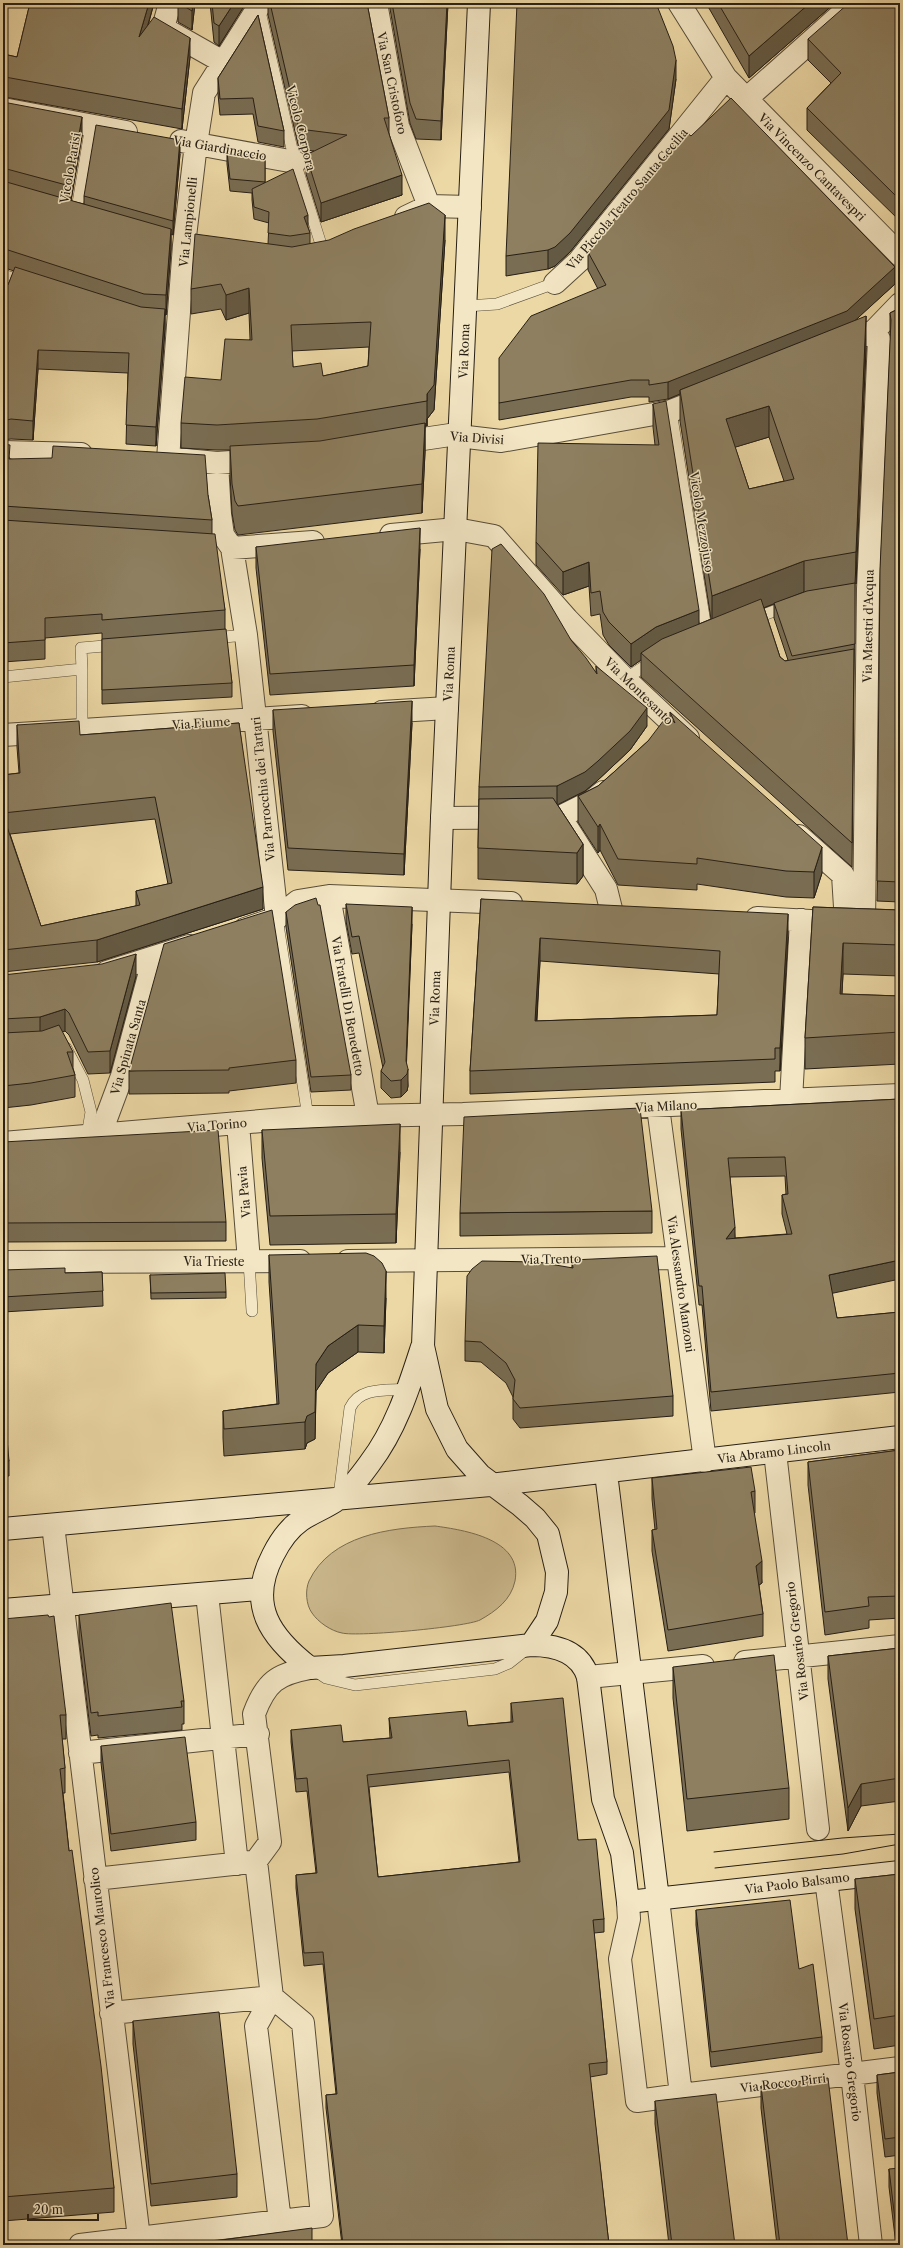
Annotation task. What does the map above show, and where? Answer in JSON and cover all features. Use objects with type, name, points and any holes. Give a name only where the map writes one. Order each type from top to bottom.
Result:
[{"type":"street","points":[[170,3],[163,28],[222,62]]},
{"type":"street","name":"Via San Cristoforo","points":[[376,3],[398,126],[429,206]]},
{"type":"street","name":"Via Roma","points":[[423,1346],[442,818],[461,438],[479,3]]},
{"type":"street","name":"Via Vincenzo Cantavespri","points":[[679,3],[726,78],[900,255]]},
{"type":"street","points":[[746,100],[854,3]]},
{"type":"street","name":"Via Lampionelli","points":[[168,458],[172,322],[177,243],[204,93],[222,62],[260,5]]},
{"type":"street","name":"Via Piccola Teatro Santa Cecilia","points":[[555,283],[579,260],[726,78]]},
{"type":"street","name":"Via Giardinaccio","points":[[3,109],[296,162]]},
{"type":"street","points":[[387,226],[429,206],[470,207]]},
{"type":"street","points":[[177,243],[207,248]]},
{"type":"street","points":[[314,256],[345,245]]},
{"type":"street","points":[[820,352],[874,331],[900,304]]},
{"type":"street","name":"Via Maestri d'Acqua","points":[[855,923],[860,665],[879,339],[874,331]]},
{"type":"street","name":"Via Divisi","points":[[373,447],[450,435],[461,438],[501,441],[671,410],[729,389]]},
{"type":"street","points":[[3,452],[102,455]]},
{"type":"street","points":[[146,457],[217,463],[279,459]]},
{"type":"street","name":"Via Parrocchia dei Tartari","points":[[217,463],[224,548],[246,635],[277,918]]},
{"type":"street","name":"Via Montesanto","points":[[371,537],[456,529],[494,536],[566,619],[625,679],[663,727],[703,752]]},
{"type":"street","points":[[224,548],[332,540]]},
{"type":"street","points":[[363,713],[447,708]]},
{"type":"street","name":"Via Fiume","points":[[3,735],[324,715]]},
{"type":"street","points":[[442,818],[560,817],[592,801],[617,779]]},
{"type":"street","points":[[560,817],[606,889],[611,909]]},
{"type":"street","points":[[785,824],[843,875],[855,923]]},
{"type":"street","points":[[228,934],[277,918],[298,901],[329,896],[528,904]]},
{"type":"street","name":"Via Fratelli Di Benedetto","points":[[329,896],[368,1116]]},
{"type":"street","points":[[588,908],[634,911]]},
{"type":"street","points":[[737,917],[900,926]]},
{"type":"street","points":[[791,1100],[801,920]]},
{"type":"street","points":[[85,976],[100,974],[206,941]]},
{"type":"street","name":"Via Spinata Santa","points":[[94,1136],[122,1076],[154,957]]},
{"type":"street","name":"Via Milano","points":[[431,1115],[658,1107],[900,1095]]},
{"type":"street","name":"Via Alessandro Manzoni","points":[[658,1107],[705,1461]]},
{"type":"street","name":"Via Torino","points":[[3,1143],[308,1117],[431,1115]]},
{"type":"street","name":"Via Pavia","points":[[238,1124],[249,1261]]},
{"type":"street","name":"Via Trento","points":[[425,1260],[677,1258]]},
{"type":"street","name":"Via Trieste","points":[[3,1262],[425,1260]]},
{"type":"street","points":[[310,1668],[277,1639],[265,1617],[260,1589],[267,1565],[281,1539],[301,1520],[339,1499],[370,1463],[382,1446],[409,1390],[423,1346]]},
{"type":"street","points":[[423,1346],[437,1409],[457,1448],[490,1485],[520,1505],[535,1518],[548,1534],[558,1572],[556,1592],[547,1621],[531,1645]]},
{"type":"street","name":"Via Abramo Lincoln","points":[[3,1529],[490,1485],[606,1473],[900,1437]]},
{"type":"street","name":"Via Rosario Gregorio","points":[[775,1452],[818,1829]]},
{"type":"street","points":[[606,1473],[681,2095]]},
{"type":"street","name":"Via Francesco Maurolico","points":[[53,1525],[139,2238]]},
{"type":"street","points":[[3,1610],[260,1589]]},
{"type":"street","points":[[80,2245],[322,2216],[303,2023],[272,1997],[223,1739],[207,1594]]},
{"type":"street","points":[[95,1879],[246,1862],[270,1842],[258,1734],[254,1714],[262,1694],[273,1680],[284,1674],[310,1668],[344,1666],[531,1645],[546,1645],[566,1651],[582,1664],[588,1677],[603,1799],[622,1853],[628,1902]]},
{"type":"street","points":[[588,1677],[900,1646]]},
{"type":"street","points":[[80,1753],[223,1739],[258,1734]]},
{"type":"street","name":"Via Paolo Balsamo","points":[[628,1902],[900,1872]]},
{"type":"street","name":"Via Rosario Gregorio","points":[[826,1880],[852,2074],[871,2245]]},
{"type":"street","name":"Via Rocco Pirri","points":[[628,1902],[629,1919],[620,1959],[637,2101],[900,2068]]},
{"type":"street","points":[[111,2013],[272,1997]]},
{"type":"street","points":[[272,1997],[256,2026],[280,2221]]},
{"type":"lane","name":"Vicolo Corpora","points":[[260,5],[296,162],[314,256]]},
{"type":"lane","name":"Vicolo Parisi","points":[[87,218],[72,214],[91,125]]},
{"type":"lane","points":[[8,279],[33,285]]},
{"type":"lane","name":"Via Piccola Teatro Santa Cecilia","points":[[466,306],[497,304],[555,283]]},
{"type":"lane","name":"Vicolo Mezzojuso","points":[[671,410],[704,639],[722,632]]},
{"type":"lane","points":[[743,623],[799,602]]},
{"type":"lane","points":[[765,614],[770,628]]},
{"type":"lane","points":[[199,639],[246,635]]},
{"type":"lane","points":[[82,731],[81,648],[128,644]]},
{"type":"lane","points":[[625,679],[666,654]]},
{"type":"lane","points":[[3,677],[82,669]]},
{"type":"lane","name":"Via Parrocchia dei Tartari","points":[[277,918],[308,1117]]},
{"type":"lane","points":[[57,1040],[63,1038],[67,1052],[83,1080],[94,1136]]},
{"type":"lane","points":[[249,1261],[252,1311]]},
{"type":"lane","points":[[339,1499],[350,1408],[354,1399],[363,1392],[409,1390]]},
{"type":"shaded area","points":[[435,1526],[461,1530],[489,1539],[501,1546],[510,1555],[515,1567],[515,1581],[513,1588],[502,1604],[492,1613],[480,1620],[455,1626],[368,1634],[352,1634],[338,1632],[325,1626],[312,1613],[307,1602],[309,1581],[319,1566],[332,1553],[346,1544],[381,1532]]},
{"type":"building","points":[[30,3],[149,3],[139,37],[154,17],[190,38],[182,109],[3,77],[3,54],[17,57]]},
{"type":"building","points":[[179,3],[193,3],[192,11]]},
{"type":"building","points":[[212,3],[234,3],[219,26],[214,23]]},
{"type":"building","points":[[270,3],[367,3],[389,118],[384,118],[402,175],[321,203],[306,155],[347,135],[299,129]]},
{"type":"building","points":[[392,3],[447,3],[441,121],[416,119],[410,103]]},
{"type":"building","points":[[517,3],[656,3],[673,46],[676,60],[669,110],[570,233],[555,247],[548,250],[506,256]]},
{"type":"building","points":[[718,3],[810,3],[749,56]]},
{"type":"building","points":[[849,3],[900,3],[900,200],[807,108],[841,73],[808,39]]},
{"type":"building","points":[[258,15],[284,131],[258,126],[253,98],[220,99],[218,78]]},
{"type":"building","points":[[731,98],[895,267],[847,311],[668,382],[649,385],[649,380],[631,380],[499,403],[499,358],[531,316],[606,285],[588,252],[685,131],[691,136]]},
{"type":"building","points":[[3,102],[82,117],[70,186],[3,168]]},
{"type":"building","points":[[96,125],[180,140],[173,221],[84,196]]},
{"type":"building","points":[[227,152],[265,157],[265,182],[230,179]]},
{"type":"building","points":[[293,169],[308,215],[304,217],[310,233],[290,236],[268,233],[269,212],[254,207],[252,189]]},
{"type":"building","points":[[3,181],[171,229],[166,295],[144,294],[3,249]]},
{"type":"building","points":[[429,203],[445,215],[434,385],[427,394],[427,401],[317,419],[217,425],[181,423],[185,377],[221,380],[225,339],[252,340],[249,288],[226,295],[221,284],[191,289],[195,234],[292,247],[329,240],[354,229]],"holes":[[[371,322],[368,366],[323,376],[321,363],[293,367],[291,325]]]},
{"type":"building","points":[[15,267],[141,307],[165,309],[156,427],[126,425],[129,353],[38,350],[33,421],[11,419],[3,421],[3,286],[8,285]]},
{"type":"building","points":[[900,308],[900,882],[877,881],[880,569],[891,320],[890,313]]},
{"type":"building","points":[[866,316],[856,552],[804,561],[712,596],[680,390]],"holes":[[[769,406],[794,479],[749,489],[726,419]]]},
{"type":"building","points":[[666,401],[699,610],[656,627],[631,644],[609,622],[603,612],[600,591],[591,593],[589,562],[563,572],[536,542],[538,443],[659,445],[653,404]]},
{"type":"building","points":[[425,423],[422,484],[238,506],[235,501],[232,484],[230,446],[320,441]]},
{"type":"building","points":[[3,444],[10,445],[9,459],[52,458],[53,446],[205,455],[208,495],[212,520],[3,506]]},
{"type":"building","points":[[3,520],[215,534],[225,610],[102,620],[102,614],[45,618],[45,640],[3,643]]},
{"type":"building","points":[[420,528],[414,665],[270,674],[256,547]]},
{"type":"building","points":[[501,544],[544,594],[571,640],[597,674],[596,666],[647,708],[630,731],[598,761],[585,772],[557,786],[479,787],[492,549]]},
{"type":"building","points":[[855,583],[855,644],[792,656],[774,603],[807,591]]},
{"type":"building","points":[[761,599],[780,657],[785,661],[854,649],[852,843],[641,653],[662,639]]},
{"type":"building","points":[[226,629],[232,683],[102,690],[102,639]]},
{"type":"building","points":[[412,701],[404,854],[288,848],[273,710]]},
{"type":"building","points":[[670,712],[822,847],[814,872],[786,871],[697,858],[697,864],[618,859],[600,824],[598,827],[578,796],[598,786],[614,772],[648,741],[667,716],[675,723]]},
{"type":"building","points":[[79,721],[80,735],[239,723],[263,887],[97,940],[3,950],[3,815],[41,926],[140,905],[136,891],[172,883],[155,797],[3,813],[3,775],[20,773],[17,725]]},
{"type":"building","points":[[553,798],[583,844],[577,853],[478,848],[479,799]]},
{"type":"building","points":[[316,898],[318,905],[320,905],[351,1075],[311,1077],[286,912],[295,905]]},
{"type":"building","points":[[481,899],[788,914],[780,1048],[775,1048],[775,1059],[470,1071]],"holes":[[[540,938],[720,951],[717,1015],[535,1021]]]},
{"type":"building","points":[[346,904],[412,907],[406,1061],[408,1069],[407,1074],[401,1080],[391,1081],[381,1071],[385,1062],[359,936],[352,937]]},
{"type":"building","points":[[813,907],[900,910],[900,945],[843,943],[840,994],[900,996],[900,1032],[805,1038]]},
{"type":"building","points":[[272,910],[296,1060],[229,1068],[229,1070],[129,1071],[164,944]]},
{"type":"building","points":[[136,954],[110,1051],[88,1052],[69,1013],[65,1009],[40,1017],[3,1019],[3,975],[102,964]]},
{"type":"building","points":[[59,1025],[73,1052],[67,1052],[75,1075],[31,1083],[3,1086],[3,1033],[42,1031]]},
{"type":"building","points":[[900,1099],[900,1260],[829,1275],[837,1318],[900,1312],[900,1373],[711,1392],[702,1286],[699,1286],[681,1110]],"holes":[[[785,1157],[788,1194],[782,1195],[792,1234],[726,1239],[735,1227],[728,1158]]]},
{"type":"building","points":[[640,1108],[652,1211],[460,1213],[464,1117]]},
{"type":"building","points":[[400,1124],[396,1214],[270,1216],[262,1130]]},
{"type":"building","points":[[218,1130],[226,1222],[3,1223],[3,1142]]},
{"type":"building","points":[[366,1253],[374,1256],[382,1263],[386,1271],[384,1326],[358,1325],[328,1346],[316,1364],[315,1412],[307,1416],[305,1422],[224,1429],[223,1411],[279,1404],[269,1255]]},
{"type":"building","points":[[657,1256],[673,1396],[520,1408],[513,1399],[515,1380],[506,1363],[481,1342],[465,1341],[467,1276],[472,1269],[482,1261],[538,1262],[573,1268],[572,1260]]},
{"type":"building","points":[[65,1268],[65,1273],[102,1272],[103,1291],[3,1297],[3,1270]]},
{"type":"building","points":[[225,1273],[226,1292],[151,1293],[150,1275]]},
{"type":"building","points":[[3,1439],[7,1439],[9,1461],[3,1462]]},
{"type":"building","points":[[900,1450],[900,1596],[868,1597],[869,1606],[825,1612],[808,1462]]},
{"type":"building","points":[[751,1467],[755,1491],[751,1492],[762,1561],[756,1566],[763,1614],[668,1630],[652,1530],[657,1529],[652,1478]]},
{"type":"building","points":[[171,1603],[184,1701],[181,1701],[182,1707],[98,1716],[98,1712],[91,1713],[79,1615]]},
{"type":"building","points":[[48,1615],[49,1617],[54,1616],[66,1715],[60,1715],[65,1768],[60,1769],[69,1851],[72,1850],[101,2066],[114,2188],[3,2197],[3,1619]]},
{"type":"building","points":[[900,1648],[900,1778],[861,1784],[848,1808],[828,1656]]},
{"type":"building","points":[[774,1655],[789,1788],[687,1799],[673,1667]]},
{"type":"building","points":[[563,1698],[578,1840],[596,1839],[604,1919],[593,1920],[607,2062],[589,2064],[609,2245],[343,2245],[326,2095],[337,2094],[323,1952],[304,1953],[296,1875],[317,1873],[307,1778],[296,1779],[291,1730],[341,1725],[343,1742],[392,1738],[389,1718],[466,1711],[468,1726],[513,1722],[511,1703]],"holes":[[[509,1760],[520,1862],[378,1877],[367,1775]]]},
{"type":"building","points":[[185,1737],[196,1822],[111,1834],[101,1746]]},
{"type":"building","points":[[900,1874],[900,2015],[874,2019],[855,1879]]},
{"type":"building","points":[[790,1900],[799,1969],[813,1964],[822,2037],[711,2052],[696,1910]]},
{"type":"building","points":[[219,2012],[237,2174],[151,2184],[133,2021]]},
{"type":"building","points":[[900,2072],[900,2137],[885,2139],[877,2075]]},
{"type":"building","points":[[828,2078],[848,2245],[780,2245],[761,2086]]},
{"type":"building","points":[[716,2094],[735,2245],[672,2245],[655,2101]]},
{"type":"building","points":[[900,2168],[900,2245],[898,2245],[889,2169]]},
{"type":"building","points":[[312,2228],[312,2245],[200,2245],[199,2243]]},
{"type":"tram line","points":[[714,1852],[842,1838],[900,1834]]},
{"type":"tram line","points":[[715,1868],[843,1854],[900,1844]]}]
